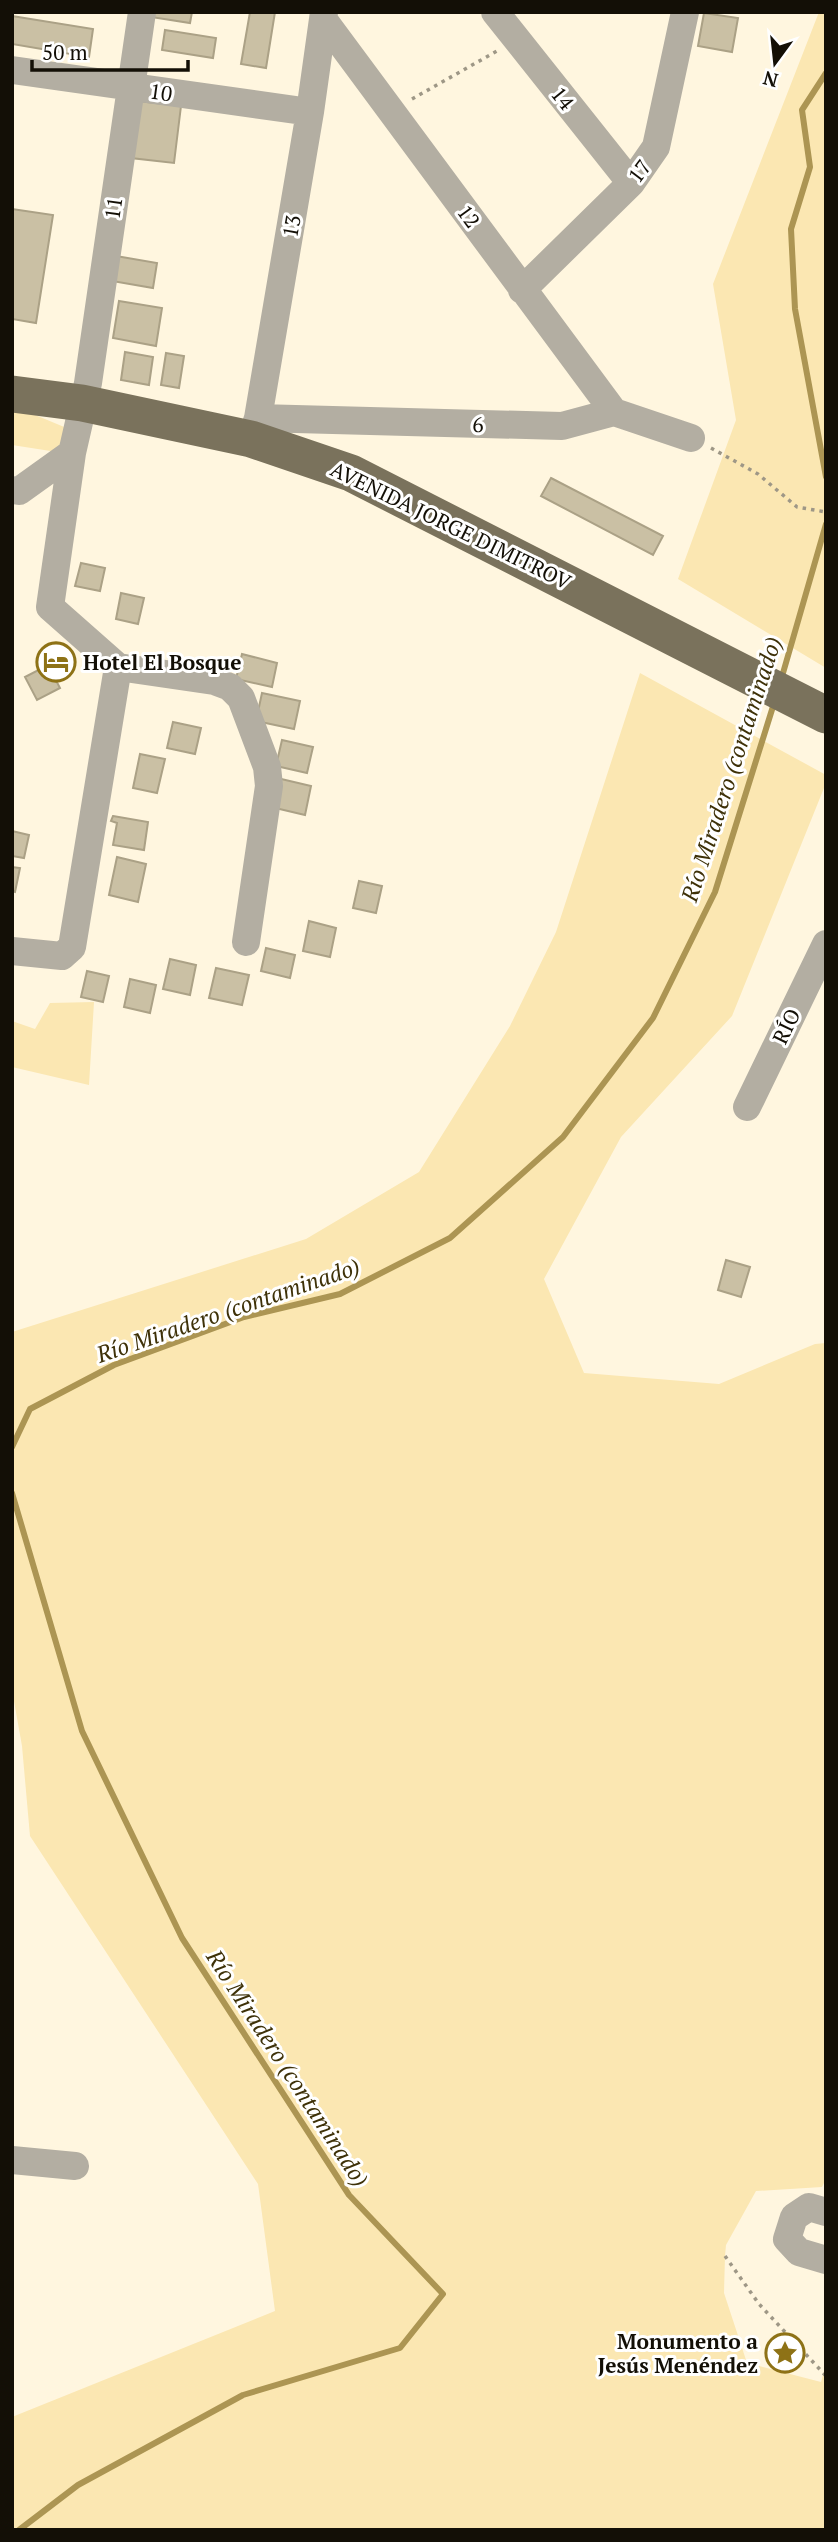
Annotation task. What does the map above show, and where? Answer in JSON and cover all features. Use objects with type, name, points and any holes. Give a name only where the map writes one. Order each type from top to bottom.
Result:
[{"type":"main road","name":"AVENIDA JORGE DIMITROV","points":[[12,371],[85,393],[357,451],[814,697]]},
{"type":"main road","name":"AVENIDA JORGE DIMITROV","points":[[12,394],[85,393]]},
{"type":"street","name":"11","points":[[118,667],[50,607],[142,12]]},
{"type":"street","name":"17","points":[[522,290],[631,183],[656,147],[685,12]]},
{"type":"street","name":"14","points":[[496,13],[631,183]]},
{"type":"street","name":"12","points":[[323,16],[614,412]]},
{"type":"street","name":"13","points":[[255,429],[310,112],[323,16]]},
{"type":"street","name":"10","points":[[12,70],[310,112]]},
{"type":"street","name":"6","points":[[255,429],[562,426],[614,412]]},
{"type":"street","points":[[614,412],[691,438]]},
{"type":"street","points":[[12,490],[19,491],[72,453]]},
{"type":"street","points":[[12,951],[62,956],[72,947],[118,667],[214,681],[230,687],[241,698],[270,776],[246,942]]},
{"type":"street","name":"RÍO","points":[[747,1107],[826,944]]},
{"type":"street","points":[[12,2160],[75,2166]]},
{"type":"street","points":[[826,2212],[809,2207],[794,2217],[787,2239],[799,2252],[826,2260]]},
{"type":"path","points":[[392,110],[517,40]]},
{"type":"path","points":[[691,438],[758,474],[802,509],[826,512]]},
{"type":"path","points":[[725,2256],[759,2304],[826,2376]]},
{"type":"shaded area","points":[[819,12],[826,12],[826,668],[678,579],[736,420],[713,284]]},
{"type":"shaded area","points":[[12,409],[28,412],[69,429],[57,452],[12,445]]},
{"type":"shaded area","points":[[640,673],[826,775],[826,783],[732,1016],[621,1137],[544,1279],[584,1373],[719,1384],[815,1344],[826,1343],[826,2179],[822,2187],[756,2191],[726,2245],[724,2293],[747,2363],[821,2382],[826,2364],[826,2530],[12,2530],[12,2417],[275,2311],[258,2184],[30,1836],[22,1746],[12,1690],[12,1332],[306,1239],[419,1172],[510,1026],[556,932]]},
{"type":"shaded area","points":[[94,1002],[89,1085],[12,1067],[12,1021],[35,1029],[50,1003]]},
{"type":"building","points":[[152,12],[192,12],[190,23],[151,17]]},
{"type":"building","points":[[250,12],[275,12],[266,68],[241,64]]},
{"type":"building","points":[[704,13],[738,18],[732,52],[698,46]]},
{"type":"building","points":[[12,16],[93,29],[89,57],[12,44]]},
{"type":"building","points":[[165,30],[216,38],[213,58],[162,50]]},
{"type":"building","points":[[138,101],[181,106],[174,163],[131,158]]},
{"type":"building","points":[[12,209],[53,215],[36,323],[12,319]]},
{"type":"building","points":[[116,256],[157,263],[153,288],[112,281]]},
{"type":"building","points":[[119,301],[162,308],[156,346],[113,338]]},
{"type":"building","points":[[125,352],[153,357],[149,385],[121,380]]},
{"type":"building","points":[[166,353],[184,356],[179,388],[161,385]]},
{"type":"building","points":[[551,478],[663,536],[653,555],[541,496]]},
{"type":"building","points":[[81,563],[105,568],[100,591],[75,586]]},
{"type":"building","points":[[121,593],[144,598],[138,624],[116,619]]},
{"type":"building","points":[[242,654],[277,663],[272,687],[236,679]]},
{"type":"building","points":[[48,665],[60,688],[37,700],[25,677]]},
{"type":"building","points":[[262,693],[300,701],[294,729],[256,721]]},
{"type":"building","points":[[173,722],[201,728],[195,754],[167,748]]},
{"type":"building","points":[[282,740],[313,747],[307,773],[276,766]]},
{"type":"building","points":[[140,754],[165,759],[157,793],[133,788]]},
{"type":"building","points":[[277,778],[311,786],[305,815],[271,807]]},
{"type":"building","points":[[113,816],[148,822],[144,850],[113,845],[117,823],[111,821]]},
{"type":"building","points":[[12,831],[29,835],[24,858],[12,856]]},
{"type":"building","points":[[117,857],[146,864],[138,902],[109,895]]},
{"type":"building","points":[[12,867],[20,868],[15,892],[12,891]]},
{"type":"building","points":[[359,881],[382,886],[376,913],[353,908]]},
{"type":"building","points":[[309,921],[336,928],[330,957],[303,951]]},
{"type":"building","points":[[266,948],[295,955],[290,978],[261,971]]},
{"type":"building","points":[[170,959],[196,965],[190,995],[163,989]]},
{"type":"building","points":[[216,968],[249,975],[242,1005],[209,998]]},
{"type":"building","points":[[87,971],[109,976],[103,1002],[81,997]]},
{"type":"building","points":[[130,979],[156,985],[150,1013],[124,1007]]},
{"type":"building","points":[[726,1260],[750,1267],[741,1297],[718,1290]]},
{"type":"waterway","name":"Río Miradero (contaminado)","points":[[826,73],[802,110],[810,167],[791,229],[795,309],[826,477]]},
{"type":"waterway","name":"Río Miradero (contaminado)","points":[[781,680],[826,524]]},
{"type":"waterway","name":"Río Miradero (contaminado)","points":[[12,1447],[30,1409],[114,1365],[244,1317],[340,1294],[450,1238],[563,1137],[653,1018],[715,892],[775,700]]},
{"type":"waterway","name":"Río Miradero (contaminado)","points":[[12,1493],[82,1731],[182,1938],[349,2195],[443,2294],[400,2348],[243,2395],[78,2485],[19,2530]]},
{"type":"place","name":"Hotel El Bosque","points":[[56,662]]},
{"type":"place","name":"Monumento a Jesús Menéndez","points":[[785,2353]]}]
